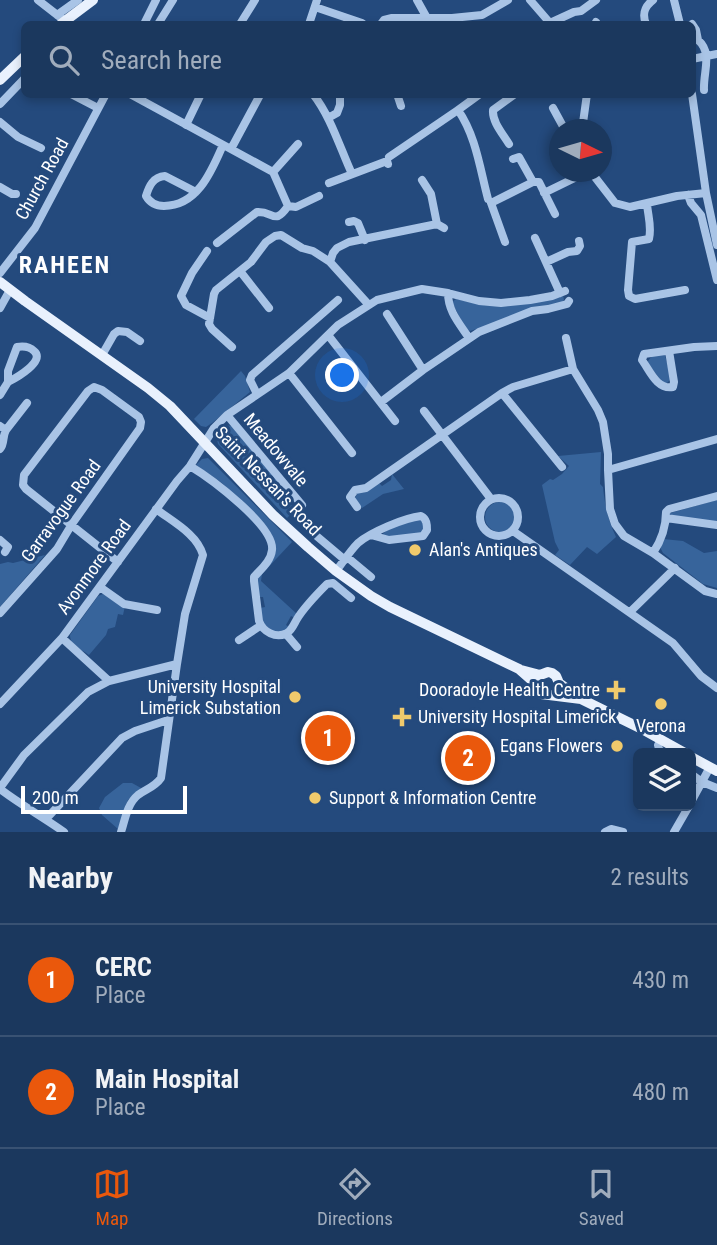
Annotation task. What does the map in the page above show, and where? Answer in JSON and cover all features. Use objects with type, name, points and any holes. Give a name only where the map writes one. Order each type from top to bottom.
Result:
[{"type":"main road","points":[[61,20],[93,0]]},
{"type":"main road","points":[[0,80],[21,60]]},
{"type":"main road","name":"Saint Nessan's Road","points":[[0,282],[170,406],[266,508],[308,547],[371,596],[538,679]]},
{"type":"main road","points":[[581,699],[541,694],[538,691],[538,679],[548,672],[552,673],[559,683],[581,699],[676,748]]},
{"type":"main road","points":[[551,695],[558,690],[559,683]]},
{"type":"main road","points":[[696,760],[713,769]]},
{"type":"street","points":[[38,0],[61,20],[78,0]]},
{"type":"street","points":[[146,21],[156,0]]},
{"type":"street","points":[[160,21],[173,0]]},
{"type":"street","points":[[242,21],[255,0]]},
{"type":"street","points":[[417,0],[427,18]]},
{"type":"street","points":[[383,21],[393,18],[452,21],[482,15],[508,0]]},
{"type":"street","points":[[530,0],[548,21]]},
{"type":"street","points":[[645,21],[645,8],[653,0]]},
{"type":"street","points":[[674,0],[679,21]]},
{"type":"street","points":[[310,21],[316,4],[357,21]]},
{"type":"street","points":[[556,21],[574,12],[595,13]]},
{"type":"street","points":[[696,30],[707,56],[705,90]]},
{"type":"street","points":[[696,58],[717,54]]},
{"type":"street","points":[[0,104],[21,82]]},
{"type":"street","points":[[79,98],[98,108]]},
{"type":"street","name":"Church Road","points":[[0,273],[34,228],[104,98]]},
{"type":"street","points":[[137,98],[273,172],[288,206]]},
{"type":"street","points":[[186,125],[199,98]]},
{"type":"street","points":[[196,192],[162,176],[154,180],[146,196],[149,201],[169,206],[196,192],[204,185],[258,98]]},
{"type":"street","points":[[316,98],[328,118],[352,174]]},
{"type":"street","points":[[328,118],[337,113],[340,98]]},
{"type":"street","points":[[398,98],[401,106]]},
{"type":"street","points":[[329,183],[387,161],[474,98]]},
{"type":"street","points":[[509,144],[492,113],[510,98]]},
{"type":"street","points":[[584,119],[586,98]]},
{"type":"street","points":[[693,98],[706,193],[715,222],[717,246]]},
{"type":"street","points":[[553,108],[559,119]]},
{"type":"street","points":[[458,110],[472,134],[488,199]]},
{"type":"street","points":[[0,122],[18,137],[41,148]]},
{"type":"street","points":[[494,139],[503,134]]},
{"type":"street","points":[[273,172],[298,144]]},
{"type":"street","points":[[386,145],[390,158]]},
{"type":"street","points":[[513,159],[519,156],[533,182]]},
{"type":"street","points":[[479,165],[490,163]]},
{"type":"street","points":[[330,262],[333,253],[349,242],[441,226],[431,194],[422,180]]},
{"type":"street","points":[[505,242],[491,203],[533,182],[539,182],[555,214]]},
{"type":"street","points":[[544,193],[568,182]]},
{"type":"street","points":[[597,182],[615,203],[630,207],[706,193]]},
{"type":"street","points":[[0,187],[16,194]]},
{"type":"street","points":[[688,195],[701,215],[717,280]]},
{"type":"street","points":[[288,206],[296,207],[319,196]]},
{"type":"street","points":[[646,204],[651,230],[649,239],[632,242],[629,296],[635,299],[685,290]]},
{"type":"street","points":[[217,243],[257,212],[277,217],[288,206]]},
{"type":"street","points":[[349,222],[358,223],[365,240]]},
{"type":"street","points":[[232,347],[209,324],[216,290],[240,271],[266,242],[275,236],[281,235],[330,262],[368,304]]},
{"type":"street","name":"Meadowvale","points":[[205,442],[226,415],[289,373],[338,325],[376,300],[422,289],[501,303],[530,300],[562,292],[535,238]]},
{"type":"street","points":[[546,262],[577,251],[579,241]]},
{"type":"street","points":[[207,251],[181,296],[186,305],[210,318]]},
{"type":"street","points":[[240,271],[269,308]]},
{"type":"street","points":[[0,309],[10,289]]},
{"type":"street","points":[[448,293],[451,310],[469,338]]},
{"type":"street","name":"Meadowvale","points":[[257,394],[250,380],[252,375],[338,300]]},
{"type":"street","points":[[381,402],[479,332],[532,311],[567,304],[569,300]]},
{"type":"street","points":[[387,314],[423,370]]},
{"type":"street","points":[[102,355],[118,331],[127,332],[140,341]]},
{"type":"street","points":[[328,335],[396,421]]},
{"type":"street","points":[[566,338],[573,369],[603,422],[608,454],[610,509],[615,524],[624,536],[653,553],[705,591],[717,594]]},
{"type":"street","points":[[669,351],[674,382],[673,387],[666,388],[661,386],[642,360],[644,354],[669,351],[717,346]]},
{"type":"street","points":[[0,394],[8,382],[33,365],[37,355],[33,350],[18,347],[8,371],[8,382]]},
{"type":"street","points":[[357,508],[350,495],[355,490],[366,488],[502,393],[513,387],[573,369]]},
{"type":"street","points":[[289,373],[352,453]]},
{"type":"street","name":"Garravogue Road","points":[[0,613],[57,549],[140,428],[139,417],[98,388],[91,388],[24,475],[23,485],[26,489],[72,524]]},
{"type":"street","points":[[502,393],[562,467]]},
{"type":"street","points":[[0,449],[3,444],[3,428],[27,403]]},
{"type":"street","points":[[425,411],[491,499]]},
{"type":"street","name":"Meadowvale","points":[[226,415],[302,506]]},
{"type":"street","points":[[608,470],[717,439]]},
{"type":"street","name":"Avonmore Road","points":[[0,704],[62,638],[205,442]]},
{"type":"street","points":[[190,466],[232,496],[270,537],[272,548],[269,560],[254,577],[260,626],[267,632],[286,634],[327,584],[332,583],[351,598]]},
{"type":"street","points":[[653,553],[660,542],[666,512],[669,509],[717,496]]},
{"type":"street","points":[[491,499],[507,500],[514,506],[518,514],[513,531],[495,536],[481,523],[481,513],[491,499]]},
{"type":"street","points":[[121,832],[134,799],[158,783],[161,778],[185,614],[203,555],[195,539],[156,509]]},
{"type":"street","points":[[336,570],[356,545],[372,535],[418,516],[424,518],[427,523],[423,536],[388,540],[372,535]]},
{"type":"street","points":[[666,518],[717,525]]},
{"type":"street","points":[[72,524],[118,562]]},
{"type":"street","points":[[513,531],[673,643],[701,677],[717,688]]},
{"type":"street","points":[[313,533],[371,577]]},
{"type":"street","points":[[0,540],[8,547],[5,552]]},
{"type":"street","points":[[630,612],[675,568]]},
{"type":"street","points":[[100,587],[124,604],[157,610]]},
{"type":"street","points":[[239,640],[260,626]]},
{"type":"street","points":[[286,634],[297,647]]},
{"type":"street","points":[[62,638],[109,681]]},
{"type":"street","points":[[64,832],[0,789],[24,755],[88,692],[109,681],[177,664]]},
{"type":"street","points":[[46,819],[114,744],[135,731],[168,720]]},
{"type":"street","points":[[659,748],[662,740]]},
{"type":"street","points":[[696,793],[713,769]]},
{"type":"street","points":[[696,778],[717,788]]},
{"type":"street","points":[[676,829],[686,811]]},
{"type":"street","points":[[605,832],[611,829],[623,832]]},
{"type":"shaded area","points":[[563,295],[562,302],[470,331],[465,328],[452,302],[456,299],[494,306]]},
{"type":"shaded area","points":[[665,355],[671,379],[666,384],[648,364],[652,356]]},
{"type":"shaded area","points":[[241,371],[250,392],[212,423],[206,427],[201,426],[194,419]]},
{"type":"shaded area","points":[[225,425],[232,426],[288,492],[295,510],[287,518],[218,444],[216,435]]},
{"type":"shaded area","points":[[601,452],[600,484],[616,537],[597,554],[587,547],[570,565],[555,555],[559,550],[542,485],[562,474],[569,466],[558,456]]},
{"type":"shaded area","points":[[208,458],[292,542],[262,574],[261,581],[297,614],[295,618],[291,616],[286,631],[272,632],[262,623],[260,608],[265,607],[263,597],[259,597],[256,581],[275,552],[271,534],[222,483],[196,465],[202,459]]},
{"type":"shaded area","points":[[392,474],[404,489],[383,494],[362,508],[355,499],[357,493],[378,482],[382,486],[391,480]]},
{"type":"shaded area","points":[[717,500],[717,523],[670,514],[670,513]]},
{"type":"shaded area","points":[[500,502],[511,506],[515,517],[511,528],[500,532],[489,528],[485,517],[489,506]]},
{"type":"shaded area","points":[[421,519],[425,526],[421,534],[387,538],[382,535],[395,526]]},
{"type":"shaded area","points":[[663,539],[683,541],[704,553],[717,551],[717,588],[703,584],[663,553],[660,547]]},
{"type":"shaded area","points":[[45,555],[0,607],[0,564]]},
{"type":"shaded area","points":[[103,594],[125,606],[123,615],[118,614],[115,627],[108,629],[89,655],[74,645],[70,635],[98,596]]},
{"type":"shaded area","points":[[123,783],[132,783],[141,788],[128,800],[118,829],[102,815],[99,808],[105,797]]},
{"type":"place","name":"Alan's Antiques","points":[[415,550]]},
{"type":"place","name":"Dooradoyle Health Centre","points":[[616,690]]},
{"type":"place","name":"University Hospital Limerick Substation","points":[[295,697]]},
{"type":"place","name":"Verona","points":[[661,704]]},
{"type":"place","name":"University Hospital Limerick","points":[[402,717]]},
{"type":"place","name":"CERC","points":[[328,738]]},
{"type":"place","name":"Egans Flowers","points":[[617,746]]},
{"type":"place","name":"Main Hospital","points":[[468,758]]},
{"type":"place","name":"Support & Information Centre","points":[[315,798]]},
{"type":"district","name":"RAHEEN","points":[[65,265]]}]
